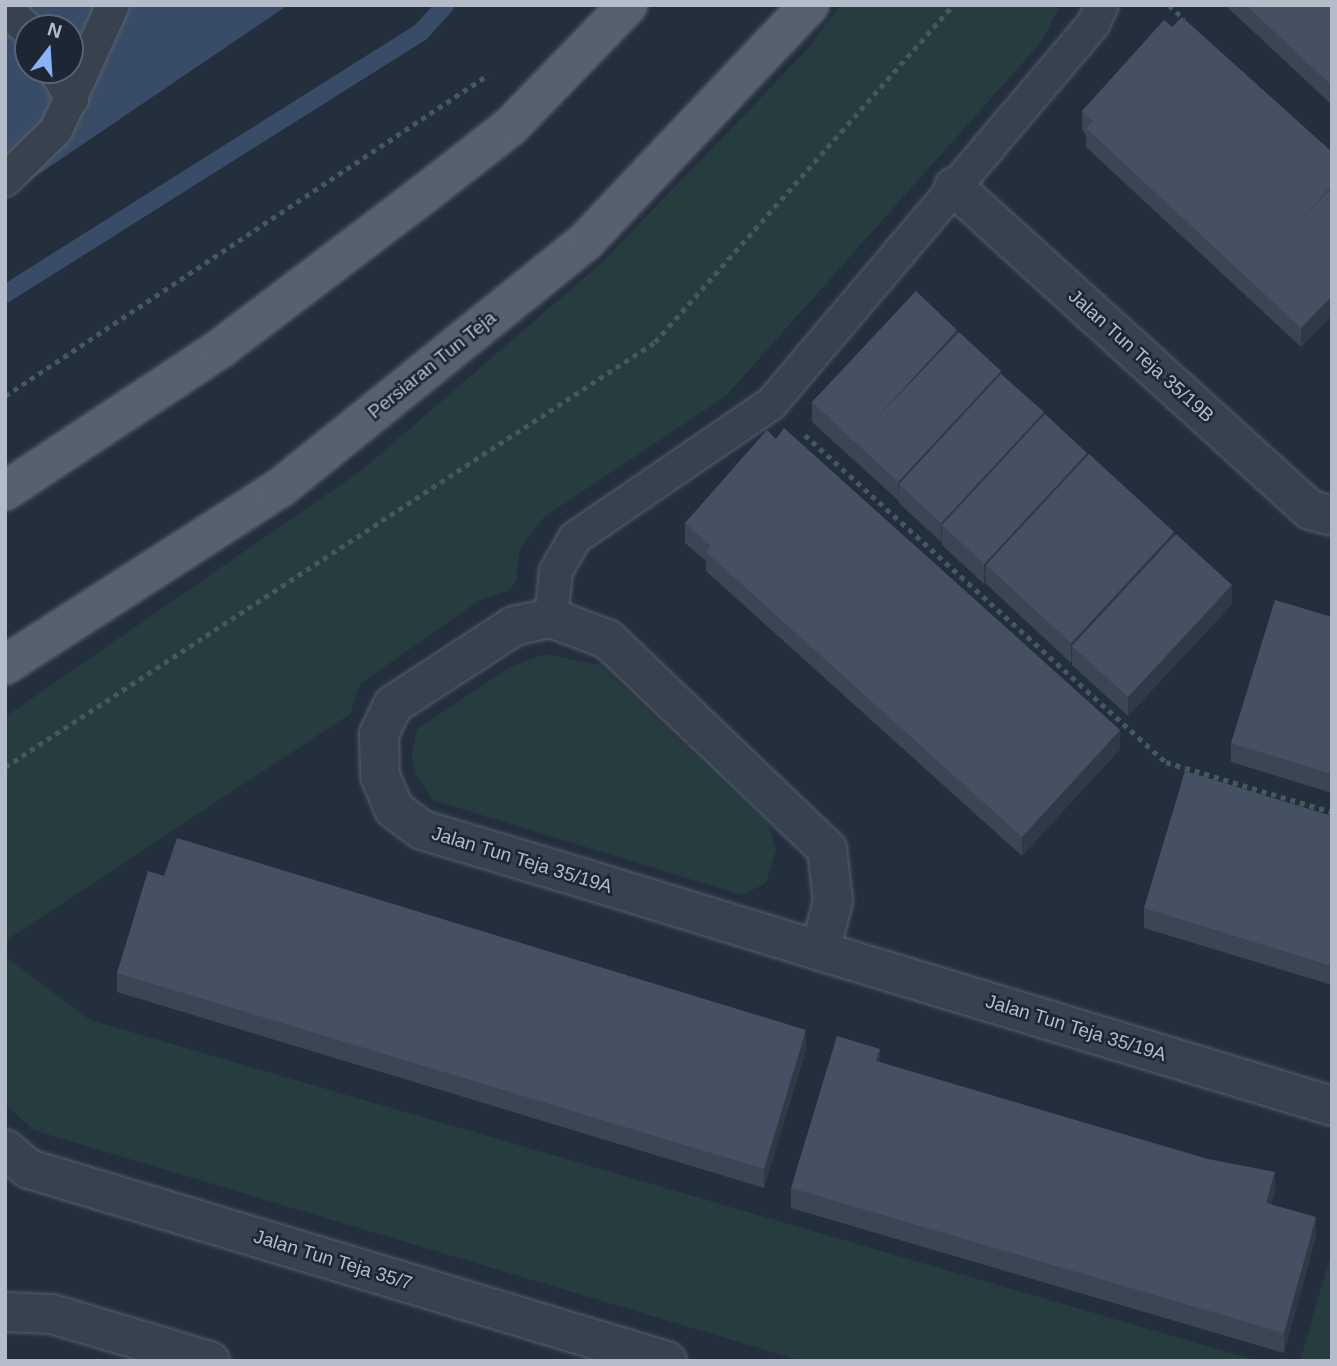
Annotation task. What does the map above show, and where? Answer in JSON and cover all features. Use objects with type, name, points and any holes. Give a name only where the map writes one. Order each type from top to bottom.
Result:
[{"type":"main road","points":[[5,491],[221,348],[424,194],[511,126],[628,5]]},
{"type":"main road","name":"Persiaran Tun Teja","points":[[5,664],[280,488],[586,241],[809,5]]},
{"type":"street","name":"Jalan Tun Teja 35/19B","points":[[954,187],[1310,510],[1332,516]]},
{"type":"street","points":[[551,618],[607,639],[827,849],[833,901],[820,951]]},
{"type":"street","name":"Jalan Tun Teja 35/19A","points":[[551,618],[514,626],[393,705],[379,734],[380,776],[394,809],[422,830],[1332,1106]]},
{"type":"street","name":"Jalan Tun Teja 35/7","points":[[5,1149],[29,1169],[667,1361]]},
{"type":"street","points":[[5,1312],[52,1314],[210,1361]]},
{"type":"lane","points":[[5,180],[56,130],[72,100],[113,5]]},
{"type":"lane","points":[[551,618],[556,571],[575,538],[771,404],[1093,24],[1102,5]]},
{"type":"lane","points":[[63,84],[72,100]]},
{"type":"path","points":[[5,767],[655,342],[953,5]]},
{"type":"path","points":[[1169,5],[1189,24]]},
{"type":"path","points":[[5,396],[496,69]]},
{"type":"path","points":[[771,404],[1166,762],[1332,812]]},
{"type":"green space","points":[[840,5],[1060,5],[1042,41],[726,396],[544,517],[520,548],[516,581],[508,591],[480,600],[360,684],[350,714],[5,941],[5,717],[362,470],[600,264],[805,52]]},
{"type":"green space","points":[[545,654],[600,665],[769,825],[776,850],[766,883],[742,895],[433,800],[417,777],[411,756],[417,729],[512,666]]},
{"type":"green space","points":[[5,957],[90,1020],[1258,1361],[802,1361],[33,1130],[5,1104]]},
{"type":"green space","points":[[1332,1251],[1332,1361],[1300,1361]]},
{"type":"water","points":[[5,5],[288,5],[5,197]]},
{"type":"building","points":[[1246,5],[1332,5],[1332,86]]},
{"type":"building","points":[[1182,17],[1332,152],[1332,185],[1302,218],[1332,188],[1332,296],[1301,328],[1086,128],[1093,121],[1082,111],[1164,20],[1172,27]]},
{"type":"building","points":[[916,291],[957,330],[871,424],[959,332],[1001,371],[898,482],[812,402]]},
{"type":"building","points":[[1001,374],[1044,412],[941,523],[899,484]]},
{"type":"building","points":[[1045,414],[1087,453],[984,564],[942,525]]},
{"type":"building","points":[[784,428],[1120,730],[1022,837],[706,552],[711,546],[685,523],[767,430],[776,439]]},
{"type":"building","points":[[1089,454],[1174,532],[1071,643],[986,565]]},
{"type":"building","points":[[1176,534],[1232,585],[1128,697],[1072,646]]},
{"type":"building","points":[[1275,600],[1332,617],[1332,774],[1231,743]]},
{"type":"building","points":[[1185,771],[1332,816],[1332,966],[1144,908]]},
{"type":"building","points":[[177,838],[806,1030],[764,1169],[117,973],[148,871],[164,876]]},
{"type":"building","points":[[837,1036],[880,1049],[876,1061],[1208,1159],[1275,1172],[1266,1203],[1316,1217],[1284,1333],[791,1188]]},
{"type":"waterway","points":[[5,294],[421,32],[445,5]]}]
